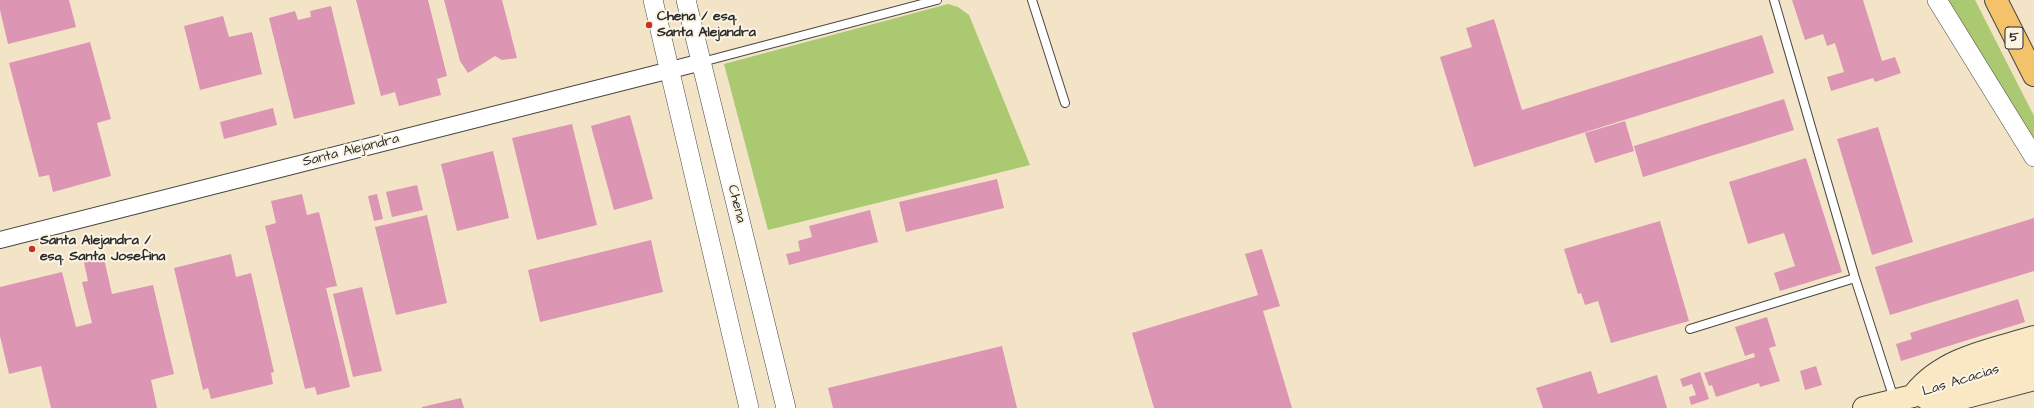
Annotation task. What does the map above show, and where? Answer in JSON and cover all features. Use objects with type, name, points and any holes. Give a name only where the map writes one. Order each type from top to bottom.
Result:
[{"type":"highway","name":"5","points":[[1996,0],[2034,75]]},
{"type":"main road","points":[[1903,398],[1929,378],[1956,361],[2034,337]]},
{"type":"main road","name":"Las Acacias","points":[[1864,408],[1903,398],[2034,358]]},
{"type":"main road","points":[[1903,398],[1938,399],[1966,397],[2034,379]]},
{"type":"street","points":[[653,0],[749,408]]},
{"type":"street","name":"Chena","points":[[686,0],[786,408]]},
{"type":"street","points":[[1936,0],[2034,157]]},
{"type":"street","name":"Santa Alejandra","points":[[0,240],[702,62]]},
{"type":"lane","points":[[702,62],[937,0]]},
{"type":"lane","points":[[1032,0],[1065,103]]},
{"type":"lane","points":[[1774,0],[1855,278],[1903,398]]},
{"type":"lane","points":[[1690,329],[1855,278]]},
{"type":"green space","points":[[1946,0],[1975,0],[2034,116],[2034,138]]},
{"type":"green space","points":[[948,4],[958,7],[969,15],[1030,165],[768,230],[724,64]]},
{"type":"building","points":[[0,0],[69,0],[76,27],[8,44],[0,10]]},
{"type":"building","points":[[356,0],[428,0],[447,76],[437,79],[441,95],[399,106],[395,92],[381,96]]},
{"type":"building","points":[[444,0],[502,0],[517,58],[502,60],[495,56],[468,73],[460,61]]},
{"type":"building","points":[[1792,0],[1863,0],[1882,61],[1895,57],[1901,73],[1875,82],[1873,78],[1831,91],[1827,77],[1844,72],[1835,43],[1827,46],[1823,34],[1805,40]]},
{"type":"building","points":[[331,6],[355,104],[294,119],[269,18],[295,11],[298,20],[311,17],[310,11]]},
{"type":"building","points":[[223,16],[229,37],[252,32],[262,74],[200,90],[184,26]]},
{"type":"building","points":[[1494,19],[1522,110],[1762,35],[1774,73],[1474,167],[1440,57],[1472,47],[1466,28]]},
{"type":"building","points":[[90,42],[111,119],[97,123],[111,176],[53,192],[49,175],[39,177],[9,63]]},
{"type":"building","points":[[1784,99],[1794,130],[1643,177],[1634,146]]},
{"type":"building","points":[[273,108],[277,125],[224,139],[220,122]]},
{"type":"building","points":[[630,115],[653,199],[614,210],[591,126]]},
{"type":"building","points":[[1625,121],[1634,151],[1595,163],[1585,133]]},
{"type":"building","points":[[572,124],[597,225],[537,240],[512,138]]},
{"type":"building","points":[[1878,127],[1913,242],[1872,255],[1837,139]]},
{"type":"building","points":[[493,151],[509,218],[457,231],[441,164]]},
{"type":"building","points":[[1806,158],[1842,272],[1780,291],[1774,273],[1795,266],[1784,233],[1748,244],[1729,182]]},
{"type":"building","points":[[997,179],[1004,208],[906,232],[899,202]]},
{"type":"building","points":[[417,185],[423,210],[392,217],[386,192]]},
{"type":"building","points":[[302,194],[307,215],[319,212],[337,286],[326,288],[350,387],[317,395],[315,387],[305,389],[265,226],[276,223],[271,201]]},
{"type":"building","points":[[377,194],[383,219],[374,221],[368,196]]},
{"type":"building","points":[[870,210],[878,242],[789,265],[786,254],[800,251],[798,241],[812,237],[809,226]]},
{"type":"building","points":[[427,215],[447,303],[396,315],[375,227]]},
{"type":"building","points":[[2034,218],[2034,271],[1890,315],[1875,267]]},
{"type":"building","points":[[1660,221],[1689,321],[1611,343],[1598,301],[1585,305],[1581,293],[1578,294],[1564,249]]},
{"type":"building","points":[[651,240],[663,292],[540,322],[528,270]]},
{"type":"building","points":[[1262,249],[1280,306],[1263,311],[1292,408],[1154,408],[1132,333],[1258,295],[1245,254]]},
{"type":"building","points":[[103,254],[112,294],[153,285],[174,374],[151,380],[157,408],[51,408],[41,366],[9,374],[0,336],[0,287],[62,272],[76,327],[92,323],[82,282],[88,281],[83,258]]},
{"type":"building","points":[[231,254],[236,277],[251,273],[274,372],[271,373],[273,384],[211,399],[208,388],[203,390],[174,268]]},
{"type":"building","points":[[362,287],[382,371],[353,377],[333,294]]},
{"type":"building","points":[[2018,299],[2025,322],[1901,361],[1896,344],[1912,339],[1910,333]]},
{"type":"building","points":[[1767,317],[1776,346],[1769,348],[1780,381],[1760,387],[1759,383],[1716,397],[1712,385],[1709,386],[1704,373],[1755,357],[1754,353],[1745,356],[1735,327]]},
{"type":"building","points":[[1002,346],[1017,408],[833,408],[828,388]]},
{"type":"building","points":[[1816,366],[1822,385],[1805,390],[1800,371]]},
{"type":"building","points":[[1591,371],[1598,394],[1657,375],[1667,408],[1543,408],[1536,388]]},
{"type":"building","points":[[1700,372],[1709,399],[1691,405],[1689,397],[1696,395],[1692,384],[1683,387],[1680,379]]},
{"type":"building","points":[[461,398],[464,408],[422,408],[422,407]]},
{"type":"place","name":"Chena / esq. Santa Alejandra","points":[[649,25]]},
{"type":"place","name":"Santa Alejandra / esq. Santa Josefina","points":[[32,249]]}]
